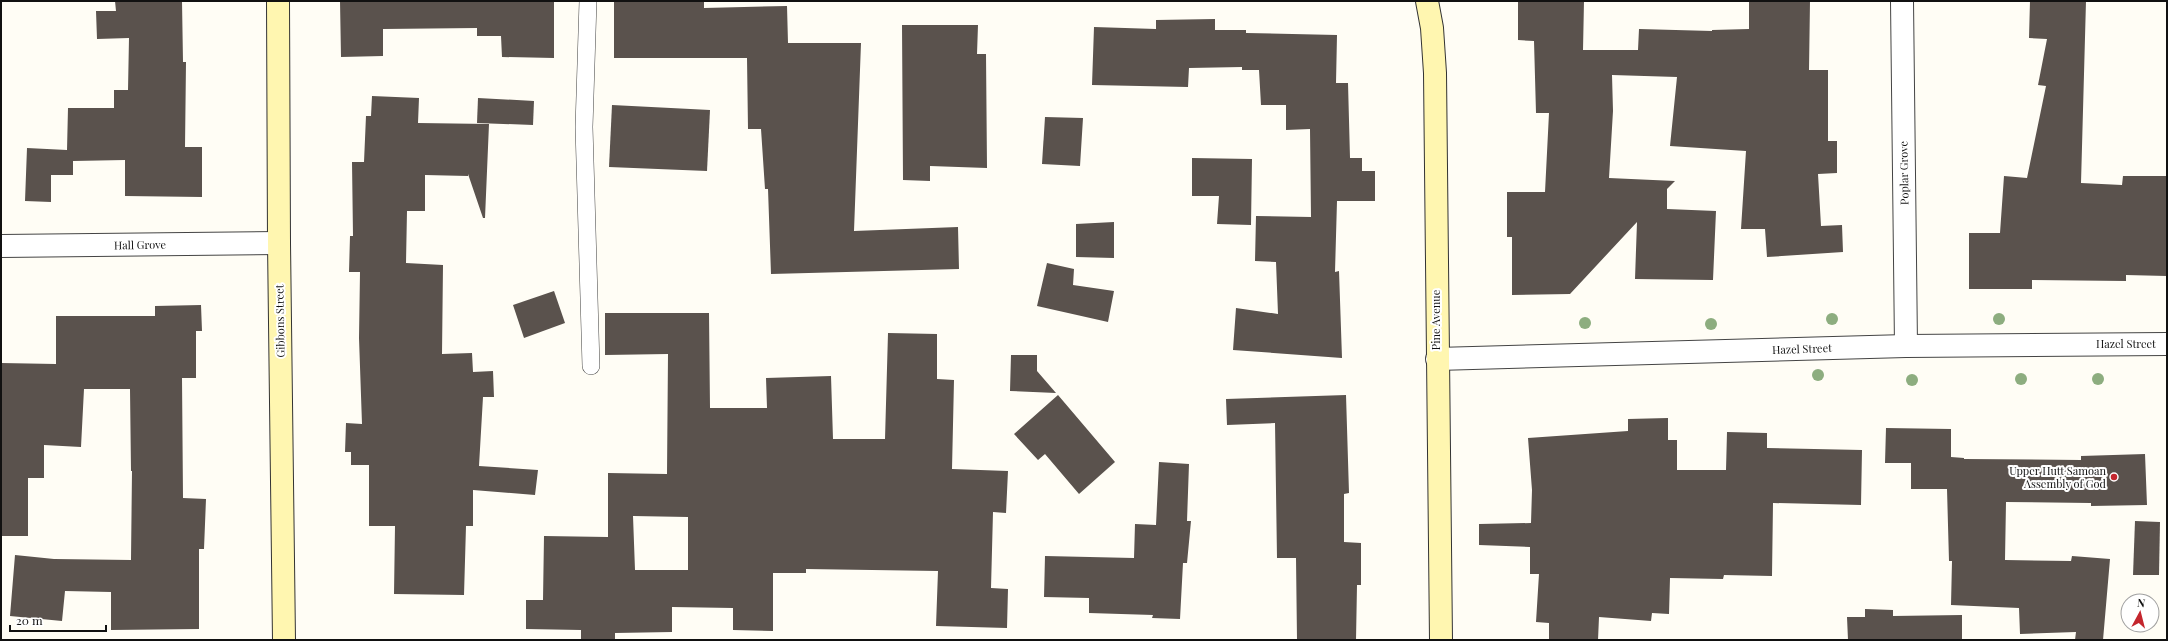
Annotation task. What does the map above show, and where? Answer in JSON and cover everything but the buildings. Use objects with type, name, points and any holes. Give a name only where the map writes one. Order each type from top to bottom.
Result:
[{"type":"street","name":"Gibbons Street","points":[[278,1],[279,243],[284,640]]},
{"type":"street","name":"Pine Avenue","points":[[1427,1],[1432,28],[1435,73],[1441,640]]},
{"type":"street","name":"Poplar Grove","points":[[1902,1],[1906,346]]},
{"type":"street","name":"Hall Grove","points":[[1,246],[279,243]]},
{"type":"street","name":"Hazel Street","points":[[1437,359],[1906,346],[2167,344]]},
{"type":"lane","points":[[588,1],[584,127],[591,366]]},
{"type":"place","name":"Upper Hutt Samoan Assembly of God","points":[[2114,477]]}]
